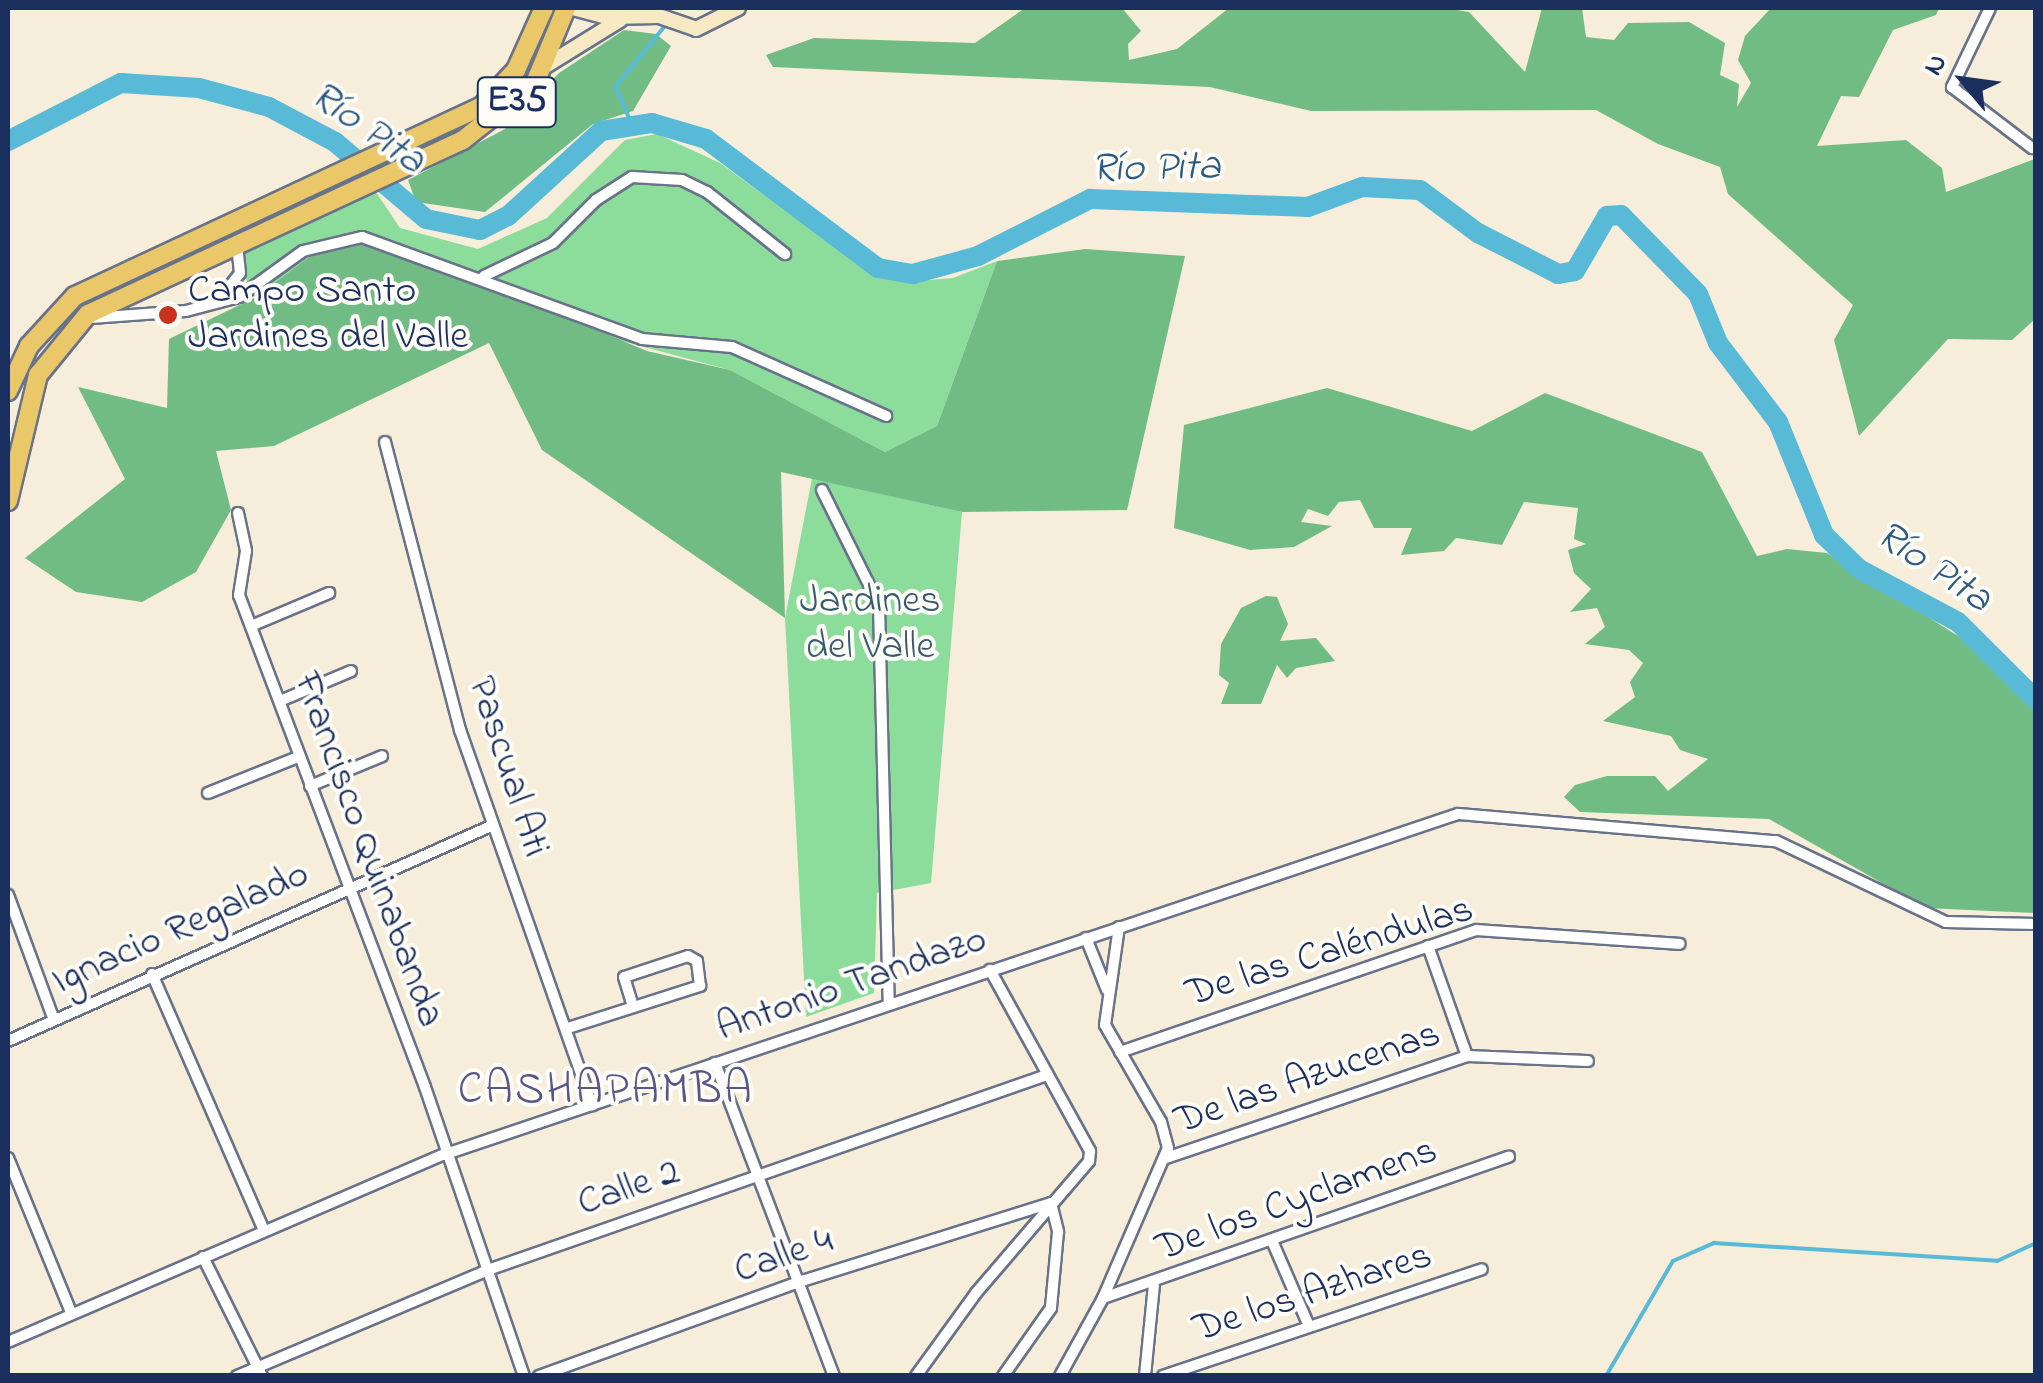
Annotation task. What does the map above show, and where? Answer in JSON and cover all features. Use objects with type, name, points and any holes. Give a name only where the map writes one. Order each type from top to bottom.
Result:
[{"type":"highway","name":"E35","points":[[8,391],[36,335],[75,296],[176,243],[422,139],[499,90],[516,70],[544,8]]},
{"type":"highway","name":"E35","points":[[8,500],[38,375],[85,317],[236,244],[426,160],[504,114],[547,64],[566,8]]},
{"type":"street","points":[[574,8],[626,17],[659,16],[688,27],[709,26],[738,8]]},
{"type":"street","points":[[1990,8],[1952,87],[2032,148]]},
{"type":"street","points":[[547,64],[626,17]]},
{"type":"street","points":[[484,276],[553,243],[596,200],[632,177],[682,180],[708,192],[785,254]]},
{"type":"street","points":[[85,317],[129,319],[215,304],[258,285],[303,251],[362,237],[484,276],[642,338],[732,346],[886,416]]},
{"type":"street","points":[[236,244],[240,272],[258,285]]},
{"type":"street","points":[[215,304],[240,272]]},
{"type":"street","name":"Pascual Ati","points":[[385,442],[491,826],[568,1028],[592,1104]]},
{"type":"street","points":[[822,490],[879,605],[889,1003]]},
{"type":"street","name":"Francisco Quinabanda","points":[[238,513],[246,551],[239,595],[425,1087],[443,1155],[524,1376]]},
{"type":"street","points":[[251,626],[329,593]]},
{"type":"street","points":[[280,701],[351,671]]},
{"type":"street","points":[[310,786],[382,756]]},
{"type":"street","points":[[208,793],[298,757]]},
{"type":"street","name":"Antonio Tandazo","points":[[8,1342],[443,1155],[1445,817],[1765,840],[1946,922],[2036,924]]},
{"type":"street","name":"Ignacio Regalado","points":[[8,1041],[53,1017],[491,826]]},
{"type":"street","points":[[8,895],[53,1017]]},
{"type":"street","points":[[1060,1376],[1104,1298],[1166,1158],[1161,1122],[1105,1025],[1118,927]]},
{"type":"street","name":"De las Caléndulas","points":[[1120,1052],[1480,930],[1680,944]]},
{"type":"street","points":[[1086,938],[1108,991]]},
{"type":"street","points":[[1428,946],[1467,1056]]},
{"type":"street","points":[[568,1028],[700,986],[697,961],[688,956],[624,977],[633,1006]]},
{"type":"street","points":[[916,1376],[1051,1203],[1086,1168],[1090,1151],[990,970]]},
{"type":"street","points":[[152,974],[264,1230]]},
{"type":"street","name":"De las Azucenas","points":[[1166,1158],[1467,1056],[1588,1061]]},
{"type":"street","points":[[715,1064],[756,1177],[802,1281],[834,1376]]},
{"type":"street","name":"Calle 2","points":[[237,1376],[260,1371],[485,1271],[1047,1075]]},
{"type":"street","name":"De los Cyclamens","points":[[1104,1298],[1154,1285],[1508,1157]]},
{"type":"street","points":[[8,1158],[72,1312]]},
{"type":"street","points":[[1003,1376],[1051,1308],[1058,1232],[1051,1203]]},
{"type":"street","name":"Calle 4","points":[[539,1376],[802,1281],[1051,1203]]},
{"type":"street","points":[[1273,1243],[1308,1326]]},
{"type":"street","points":[[203,1257],[260,1371]]},
{"type":"street","name":"De los Azhares","points":[[1163,1376],[1482,1269]]},
{"type":"street","points":[[1145,1376],[1154,1285]]},
{"type":"green space","points":[[1025,8],[1122,8],[1141,31],[1128,44],[1129,60],[1177,49],[1229,8],[1445,8],[1469,12],[1525,72],[1542,8],[1582,8],[1586,37],[1614,40],[1628,23],[1689,22],[1725,43],[1720,75],[1739,84],[1737,107],[1751,83],[1738,60],[1745,36],[1771,8],[1939,8],[1936,15],[1893,30],[1859,97],[1841,96],[1817,146],[1906,140],[1942,168],[1946,192],[2035,159],[2035,319],[2012,340],[1948,339],[1859,436],[1834,340],[1853,305],[1728,194],[1720,167],[1658,144],[1596,110],[1311,111],[1210,87],[773,67],[766,55],[814,38],[975,43]]},
{"type":"green space","points":[[624,30],[656,34],[671,46],[633,111],[593,124],[485,212],[416,202],[408,180],[505,129],[559,73]]},
{"type":"green space","points":[[657,134],[720,163],[855,261],[906,282],[953,278],[997,261],[937,426],[885,452],[730,370],[309,257],[254,298],[235,251],[376,192],[400,228],[478,249],[547,218],[625,140]]},
{"type":"green space","points":[[352,243],[393,246],[647,351],[730,370],[885,452],[937,426],[997,261],[1085,249],[1185,256],[1127,510],[962,512],[781,472],[785,618],[542,450],[489,343],[274,446],[216,451],[231,510],[196,572],[142,602],[76,592],[25,558],[125,479],[78,387],[167,408],[169,339],[254,298],[309,257]]},
{"type":"green space","points":[[1327,388],[1472,431],[1545,393],[1702,452],[1757,556],[1787,549],[1827,553],[2035,685],[2035,913],[1926,908],[1769,819],[1580,812],[1564,797],[1575,785],[1607,776],[1655,776],[1668,791],[1708,759],[1680,750],[1671,736],[1603,721],[1635,697],[1630,682],[1643,663],[1629,650],[1585,644],[1605,627],[1597,608],[1570,612],[1591,589],[1574,573],[1568,550],[1586,544],[1574,539],[1578,508],[1524,502],[1502,545],[1456,538],[1444,551],[1401,555],[1412,528],[1374,528],[1360,500],[1339,502],[1328,516],[1308,509],[1301,522],[1332,526],[1294,547],[1250,550],[1174,528],[1184,425]]},
{"type":"green space","name":"Jardines del Valle","points":[[812,478],[962,512],[931,883],[877,893],[874,993],[806,1017],[785,618]]},
{"type":"green space","points":[[1266,596],[1277,597],[1288,624],[1280,641],[1316,638],[1335,661],[1296,668],[1287,678],[1277,665],[1261,704],[1221,704],[1229,683],[1219,675],[1221,644],[1241,608]]},
{"type":"waterway","points":[[630,120],[615,87],[668,22]]},
{"type":"waterway","name":"Río Pita","points":[[8,141],[121,83],[199,88],[269,107],[335,142],[426,219],[480,230],[508,216],[601,131],[652,123],[706,139],[878,268],[913,274],[978,256],[1090,199],[1308,207],[1362,187],[1420,190],[1478,233],[1558,274],[1575,271],[1607,216],[1621,215],[1698,294],[1718,343],[1778,422],[1824,535],[1859,569],[1958,622],[2036,700]]},
{"type":"waterway","points":[[1606,1376],[1673,1261],[1714,1243],[1997,1261],[2036,1243]]},
{"type":"place","name":"Campo Santo Jardines del Valle","points":[[168,315]]},
{"type":"district","name":"CASHAPAMBA","points":[[606,1092]]}]
